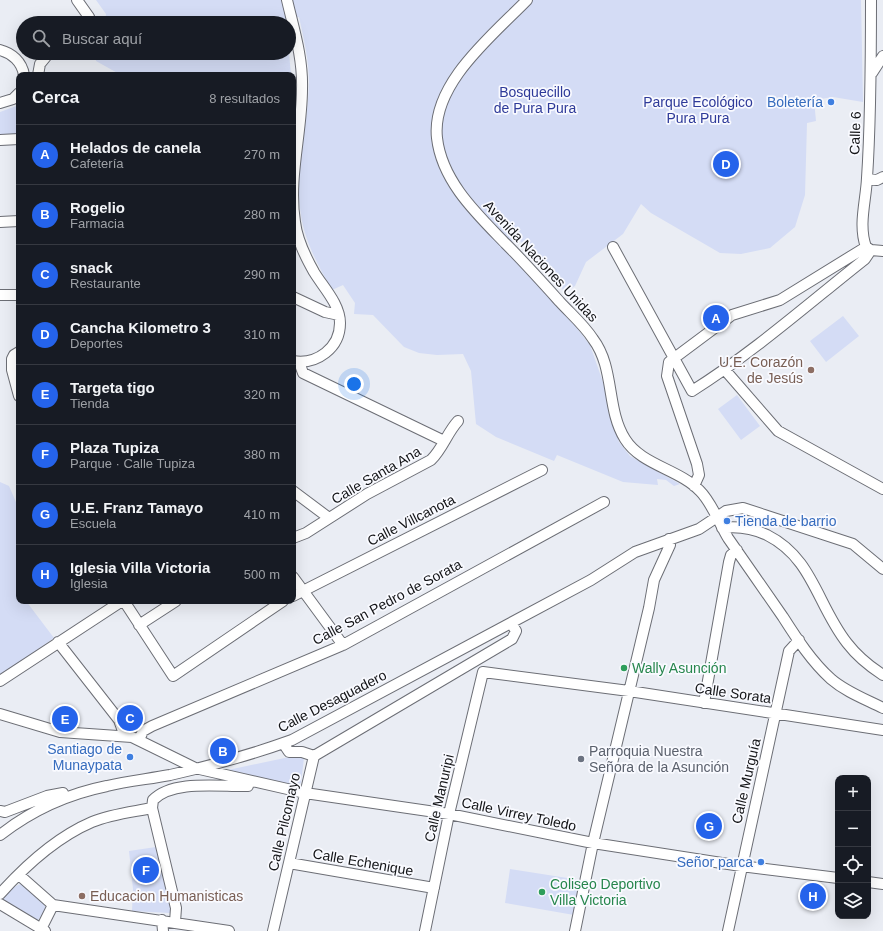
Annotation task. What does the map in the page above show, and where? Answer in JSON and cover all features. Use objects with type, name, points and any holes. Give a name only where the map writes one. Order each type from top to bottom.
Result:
[{"type":"street","points":[[77,0],[88,16]]},
{"type":"street","points":[[287,0],[291,16]]},
{"type":"street","name":"Avenida Naciones Unidas","points":[[527,0],[473,55],[458,74],[446,95],[437,121],[437,140],[443,158],[460,192],[482,220],[594,340],[607,372],[621,432],[631,448],[651,461],[680,475],[702,493],[722,528],[813,660],[831,678],[852,693],[883,708]]},
{"type":"street","name":"Calle 6","points":[[868,249],[862,228],[867,179],[872,74],[870,0]]},
{"type":"street","points":[[296,36],[302,69],[302,90],[296,160]]},
{"type":"street","points":[[0,50],[6,52],[16,59]]},
{"type":"street","points":[[872,74],[883,56]]},
{"type":"street","points":[[17,60],[23,72]]},
{"type":"street","points":[[39,72],[40,64],[43,60]]},
{"type":"street","points":[[0,103],[13,99],[16,96]]},
{"type":"street","points":[[0,140],[16,139]]},
{"type":"street","points":[[867,179],[877,180],[883,178]]},
{"type":"street","points":[[0,222],[16,221]]},
{"type":"street","points":[[296,225],[303,250],[336,306],[339,315],[338,335],[332,346],[325,354],[313,360],[296,361],[303,373],[444,441]]},
{"type":"street","points":[[613,247],[692,391],[725,370],[865,259],[868,249]]},
{"type":"street","points":[[694,486],[699,474],[697,464],[667,376],[669,362],[732,315],[780,300],[868,249],[883,251]]},
{"type":"street","points":[[0,295],[16,294]]},
{"type":"street","points":[[296,298],[325,312],[339,315]]},
{"type":"street","points":[[16,354],[11,363],[16,384]]},
{"type":"street","points":[[725,370],[778,431],[883,490]]},
{"type":"street","name":"Calle Santa Ana","points":[[296,537],[306,533],[367,494],[426,463],[438,453],[451,429],[458,421]]},
{"type":"street","name":"Calle Villcanota","points":[[296,594],[542,470]]},
{"type":"street","points":[[296,493],[330,518]]},
{"type":"street","name":"Calle San Pedro de Sorata","points":[[139,740],[143,732],[152,726],[343,645],[604,502]]},
{"type":"street","name":"Calle Desaguadero","points":[[0,835],[37,810],[56,801],[106,786],[170,775],[283,743],[327,722],[511,623],[544,603],[591,580],[635,552],[699,529],[726,511],[744,508],[810,532],[853,544],[883,569]]},
{"type":"street","points":[[722,528],[735,527],[752,529],[779,541],[791,552],[811,577],[827,611],[846,642],[868,666],[883,675]]},
{"type":"street","points":[[575,931],[593,843],[650,608],[654,580],[670,545],[669,539]]},
{"type":"street","points":[[704,703],[729,562],[731,555],[737,550]]},
{"type":"street","points":[[296,582],[343,645]]},
{"type":"street","points":[[0,680],[118,604]]},
{"type":"street","points":[[125,604],[173,676],[279,604]]},
{"type":"street","points":[[139,625],[171,604]]},
{"type":"street","points":[[314,756],[512,639],[516,631],[511,623]]},
{"type":"street","name":"Calle Murguía","points":[[728,931],[789,651],[798,640]]},
{"type":"street","points":[[58,642],[119,720],[123,731],[123,736]]},
{"type":"street","name":"Calle Sorata","points":[[483,672],[630,691],[883,730]]},
{"type":"street","name":"Calle Manuripi","points":[[425,931],[483,672]]},
{"type":"street","name":"Calle Virrey Toledo","points":[[0,714],[60,732],[123,736],[139,740],[166,755],[195,768],[304,793],[450,814],[593,843],[741,866],[835,878]]},
{"type":"street","name":"Calle Pilcomayo","points":[[273,931],[304,793],[314,756],[302,752],[289,752],[283,743]]},
{"type":"street","points":[[174,922],[176,908],[152,808],[153,800],[169,791],[210,785],[255,785],[257,782]]},
{"type":"street","points":[[0,811],[5,812],[47,796],[106,786]]},
{"type":"street","points":[[0,894],[45,851],[92,822],[126,812],[152,808]]},
{"type":"street","name":"Calle Echenique","points":[[288,863],[434,888]]},
{"type":"street","points":[[19,875],[53,905],[229,931]]},
{"type":"street","points":[[871,882],[883,884]]},
{"type":"street","points":[[0,904],[43,930],[53,905]]},
{"type":"street","points":[[162,920],[163,931]]},
{"type":"green space","points":[[96,0],[861,0],[863,102],[833,97],[814,100],[816,121],[807,123],[805,195],[795,227],[770,248],[741,254],[720,253],[651,213],[641,204],[623,234],[586,262],[575,286],[565,292],[514,234],[509,254],[562,309],[590,345],[604,385],[619,442],[630,456],[680,484],[674,486],[666,480],[657,479],[658,485],[623,482],[557,455],[554,461],[496,437],[476,424],[471,371],[463,354],[437,355],[419,353],[404,347],[373,315],[354,314],[355,303],[343,285],[332,290],[316,261],[307,240],[300,208],[300,162],[308,99],[309,75],[299,17],[106,16],[106,14]]},
{"type":"green space","points":[[290,60],[291,72],[116,72],[96,61]]},
{"type":"green space","points":[[16,106],[16,134],[13,136],[0,137],[0,112]]},
{"type":"green space","points":[[843,316],[859,336],[826,362],[810,341]]},
{"type":"green space","points":[[737,395],[760,426],[741,440],[718,409]]},
{"type":"green space","points":[[0,482],[9,486],[16,502],[16,604],[28,604],[54,638],[0,676]]},
{"type":"green space","points":[[299,755],[304,758],[301,783],[294,787],[243,773],[223,771]]},
{"type":"green space","points":[[156,847],[170,906],[170,913],[132,911],[133,889],[129,851]]},
{"type":"green space","name":"Coliseo Deportivo Villa Victoria","points":[[510,869],[580,880],[574,915],[505,903]]},
{"type":"green space","points":[[21,884],[44,903],[46,911],[38,920],[35,920],[3,901],[10,890]]},
{"type":"place","name":"Boletería","points":[[831,102]]},
{"type":"place","name":"Cancha Kilometro 3","points":[[726,164]]},
{"type":"place","name":"Helados de canela","points":[[716,318]]},
{"type":"place","name":"U.E. Corazón de Jesús","points":[[811,370]]},
{"type":"place","name":"Tienda de barrio","points":[[727,521]]},
{"type":"place","name":"Wally Asunción","points":[[624,668]]},
{"type":"place","name":"snack","points":[[130,718]]},
{"type":"place","name":"Targeta tigo","points":[[65,719]]},
{"type":"place","name":"Rogelio","points":[[223,751]]},
{"type":"place","name":"Santiago de Munaypata","points":[[130,757]]},
{"type":"place","name":"Parroquia Nuestra Señora de la Asunción","points":[[581,759]]},
{"type":"place","name":"U.E. Franz Tamayo","points":[[709,826]]},
{"type":"place","name":"Señor parca","points":[[761,862]]},
{"type":"place","name":"Plaza Tupiza","points":[[146,870]]},
{"type":"place","name":"Coliseo Deportivo Villa Victoria","points":[[542,892]]},
{"type":"place","name":"Educacion Humanisticas","points":[[82,896]]},
{"type":"place","name":"Iglesia Villa Victoria","points":[[813,896]]},
{"type":"park label","name":"Bosquecillo de Pura Pura","points":[[535,100]]},
{"type":"park label","name":"Parque Ecológico Pura Pura","points":[[698,110]]}]
